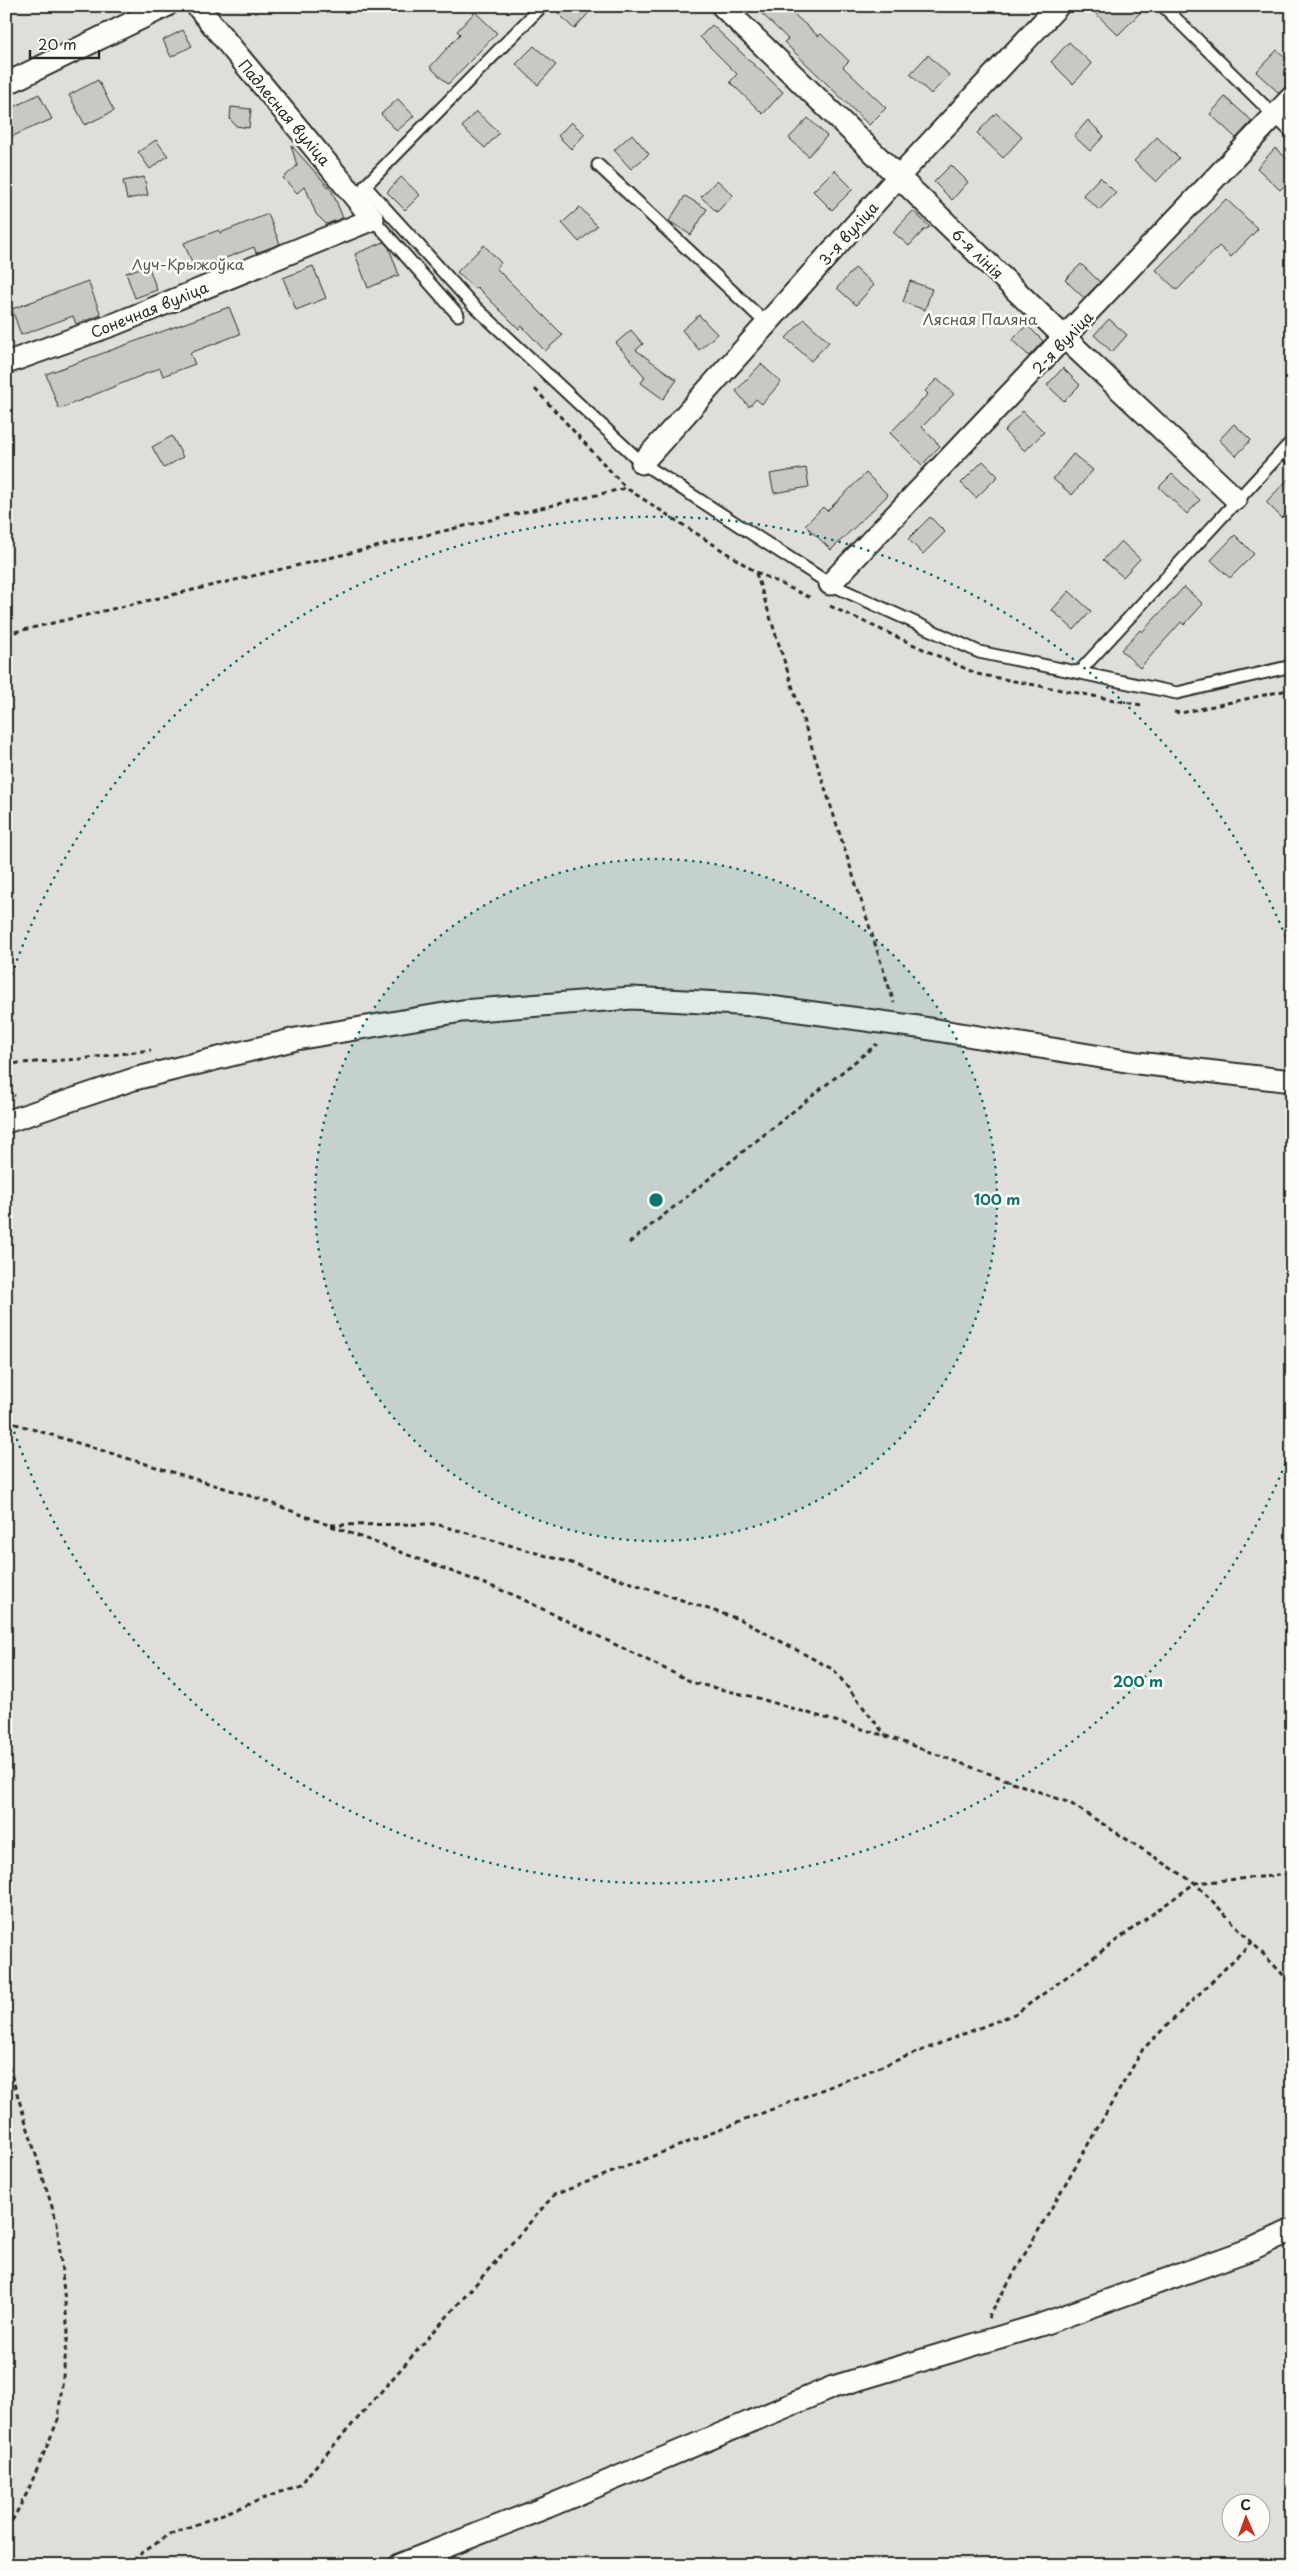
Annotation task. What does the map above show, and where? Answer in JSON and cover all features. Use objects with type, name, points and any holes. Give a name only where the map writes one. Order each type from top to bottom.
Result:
[{"type":"street","points":[[6,84],[166,6]]},
{"type":"street","name":"Падлесная вуліца","points":[[197,6],[373,219]]},
{"type":"street","name":"6-я лінія","points":[[722,6],[1065,338],[1236,499]]},
{"type":"street","name":"3-я вуліца","points":[[642,463],[899,176],[1058,6]]},
{"type":"street","name":"2-я вуліца","points":[[830,584],[1292,97]]},
{"type":"street","name":"Сонечная вуліца","points":[[6,363],[115,324],[373,219]]},
{"type":"street","points":[[6,1122],[134,1079],[296,1039],[462,1011],[632,998],[755,1005],[898,1018],[1138,1062],[1292,1081]]},
{"type":"street","points":[[398,2565],[547,2507],[833,2387],[1059,2318],[1254,2248],[1292,2230]]},
{"type":"lane","points":[[542,6],[365,186],[472,304],[642,463],[830,584],[979,652],[1178,693],[1292,666]]},
{"type":"lane","points":[[1163,6],[1292,133]]},
{"type":"lane","points":[[598,165],[766,324]]},
{"type":"lane","points":[[373,219],[458,315]]},
{"type":"lane","points":[[1079,672],[1236,499],[1292,441]]},
{"type":"lane","points":[[1282,451],[1292,459]]},
{"type":"path","points":[[528,381],[626,488],[756,572],[898,1018],[629,1243]]},
{"type":"path","points":[[6,634],[626,488]]},
{"type":"path","points":[[6,1422],[260,1499],[514,1595],[694,1683],[754,1697],[886,1736],[1070,1803],[1196,1883],[1292,1984]]},
{"type":"path","points":[[329,1525],[436,1524],[575,1564],[742,1620],[834,1670],[886,1736]]},
{"type":"path","points":[[126,2565],[168,2535],[299,2485],[554,2195],[1017,2013],[1196,1883],[1292,1874]]},
{"type":"path","points":[[973,2345],[1144,2049],[1252,1942]]},
{"type":"path","points":[[6,2058],[58,2223],[68,2333],[58,2420],[27,2493],[6,2532]]},
{"type":"green space","points":[[6,6],[1292,6],[1292,2565],[6,2565]]},
{"type":"building","points":[[551,6],[595,6],[574,29]]},
{"type":"building","points":[[754,6],[785,6],[818,36],[821,34],[849,61],[843,67],[886,108],[869,125],[784,42],[788,39]]},
{"type":"building","points":[[1088,6],[1147,6],[1118,35]]},
{"type":"building","points":[[475,12],[497,33],[448,84],[430,67],[460,34],[457,31]]},
{"type":"building","points":[[712,25],[783,92],[763,114],[730,82],[737,74],[700,37]]},
{"type":"building","points":[[183,30],[192,46],[171,57],[163,40]]},
{"type":"building","points":[[1069,42],[1092,64],[1073,84],[1051,62]]},
{"type":"building","points":[[534,46],[556,65],[538,85],[516,64]]},
{"type":"building","points":[[1277,50],[1292,63],[1292,81],[1279,93],[1256,72]]},
{"type":"building","points":[[928,55],[949,75],[931,94],[910,74]]},
{"type":"building","points":[[98,80],[114,111],[85,125],[69,95]]},
{"type":"building","points":[[39,94],[52,119],[6,139],[6,111]]},
{"type":"building","points":[[1225,97],[1252,121],[1236,138],[1210,114]]},
{"type":"building","points":[[398,99],[414,116],[397,131],[381,114]]},
{"type":"building","points":[[231,107],[251,109],[249,128],[236,126],[230,119]]},
{"type":"building","points":[[476,111],[499,133],[485,148],[462,127]]},
{"type":"building","points":[[996,113],[1022,137],[1003,158],[977,133]]},
{"type":"building","points":[[808,118],[827,136],[808,156],[789,138]]},
{"type":"building","points":[[1088,120],[1104,136],[1090,151],[1074,136]]},
{"type":"building","points":[[571,122],[585,134],[571,149],[558,136]]},
{"type":"building","points":[[632,134],[649,154],[631,169],[614,150]]},
{"type":"building","points":[[1157,137],[1179,158],[1156,182],[1134,161]]},
{"type":"building","points":[[156,140],[168,156],[150,169],[138,152]]},
{"type":"building","points":[[291,145],[332,191],[343,218],[326,224],[316,214],[305,186],[297,193],[283,178],[297,166]]},
{"type":"building","points":[[1275,148],[1292,163],[1292,178],[1280,190],[1257,168]]},
{"type":"building","points":[[951,165],[968,182],[952,200],[934,182]]},
{"type":"building","points":[[834,170],[853,189],[832,210],[813,191]]},
{"type":"building","points":[[144,177],[148,195],[127,199],[123,181]]},
{"type":"building","points":[[401,177],[420,195],[405,210],[387,192]]},
{"type":"building","points":[[1100,177],[1116,193],[1099,210],[1083,195]]},
{"type":"building","points":[[717,180],[733,195],[717,212],[701,197]]},
{"type":"building","points":[[685,196],[707,209],[691,235],[669,221]]},
{"type":"building","points":[[1226,199],[1258,229],[1231,257],[1219,246],[1177,290],[1156,270]]},
{"type":"building","points":[[580,207],[597,226],[579,242],[562,223]]},
{"type":"building","points":[[913,211],[930,227],[924,230],[909,246],[893,232]]},
{"type":"building","points":[[268,214],[280,244],[256,253],[254,247],[195,270],[184,243],[219,230],[220,233]]},
{"type":"building","points":[[384,242],[389,248],[399,275],[368,288],[355,254]]},
{"type":"building","points":[[484,245],[501,263],[496,268],[563,335],[545,351],[522,326],[519,329],[477,287],[475,289],[457,272]]},
{"type":"building","points":[[1081,264],[1100,282],[1084,298],[1065,280]]},
{"type":"building","points":[[148,265],[157,290],[135,298],[126,273]]},
{"type":"building","points":[[313,266],[326,298],[296,310],[283,278]]},
{"type":"building","points":[[855,268],[874,285],[856,305],[837,288]]},
{"type":"building","points":[[88,281],[101,315],[76,324],[73,316],[21,335],[12,309]]},
{"type":"building","points":[[910,281],[932,289],[925,310],[903,302]]},
{"type":"building","points":[[229,307],[240,334],[190,353],[195,364],[163,376],[160,368],[59,409],[46,374]]},
{"type":"building","points":[[699,315],[717,334],[699,350],[682,330]]},
{"type":"building","points":[[804,319],[829,342],[811,361],[786,338]]},
{"type":"building","points":[[1109,319],[1127,335],[1112,352],[1094,335]]},
{"type":"building","points":[[1027,325],[1043,341],[1029,356],[1012,340]]},
{"type":"building","points":[[631,330],[643,344],[636,350],[677,380],[663,399],[641,383],[645,377],[616,343]]},
{"type":"building","points":[[761,364],[781,382],[762,404],[756,399],[749,407],[736,391]]},
{"type":"building","points":[[1063,368],[1080,385],[1064,401],[1047,385]]},
{"type":"building","points":[[937,379],[954,394],[922,427],[940,446],[922,465],[890,433],[928,394],[925,391]]},
{"type":"building","points":[[1023,411],[1044,432],[1025,451],[1004,431]]},
{"type":"building","points":[[1234,424],[1251,440],[1236,456],[1219,440]]},
{"type":"building","points":[[172,436],[183,457],[164,468],[152,447]]},
{"type":"building","points":[[1073,454],[1093,470],[1072,495],[1053,479]]},
{"type":"building","points":[[983,461],[998,476],[976,498],[961,483]]},
{"type":"building","points":[[806,468],[809,487],[774,493],[770,474]]},
{"type":"building","points":[[866,473],[888,495],[831,550],[805,525],[823,507],[827,511]]},
{"type":"building","points":[[1172,474],[1200,500],[1187,514],[1159,487]]},
{"type":"building","points":[[1292,475],[1292,507],[1282,518],[1266,502]]},
{"type":"building","points":[[930,517],[945,532],[923,554],[908,539]]},
{"type":"building","points":[[1235,535],[1254,554],[1230,578],[1211,560]]},
{"type":"building","points":[[1121,541],[1140,559],[1123,577],[1103,560]]},
{"type":"building","points":[[1184,587],[1203,604],[1184,625],[1181,622],[1140,668],[1121,650],[1140,630],[1142,632]]},
{"type":"building","points":[[1069,591],[1091,611],[1074,630],[1052,610]]},
{"type":"park label","name":"Луч-Крыжоўка","points":[[188,263]]},
{"type":"park label","name":"Лясная Паляна","points":[[980,318]]}]
